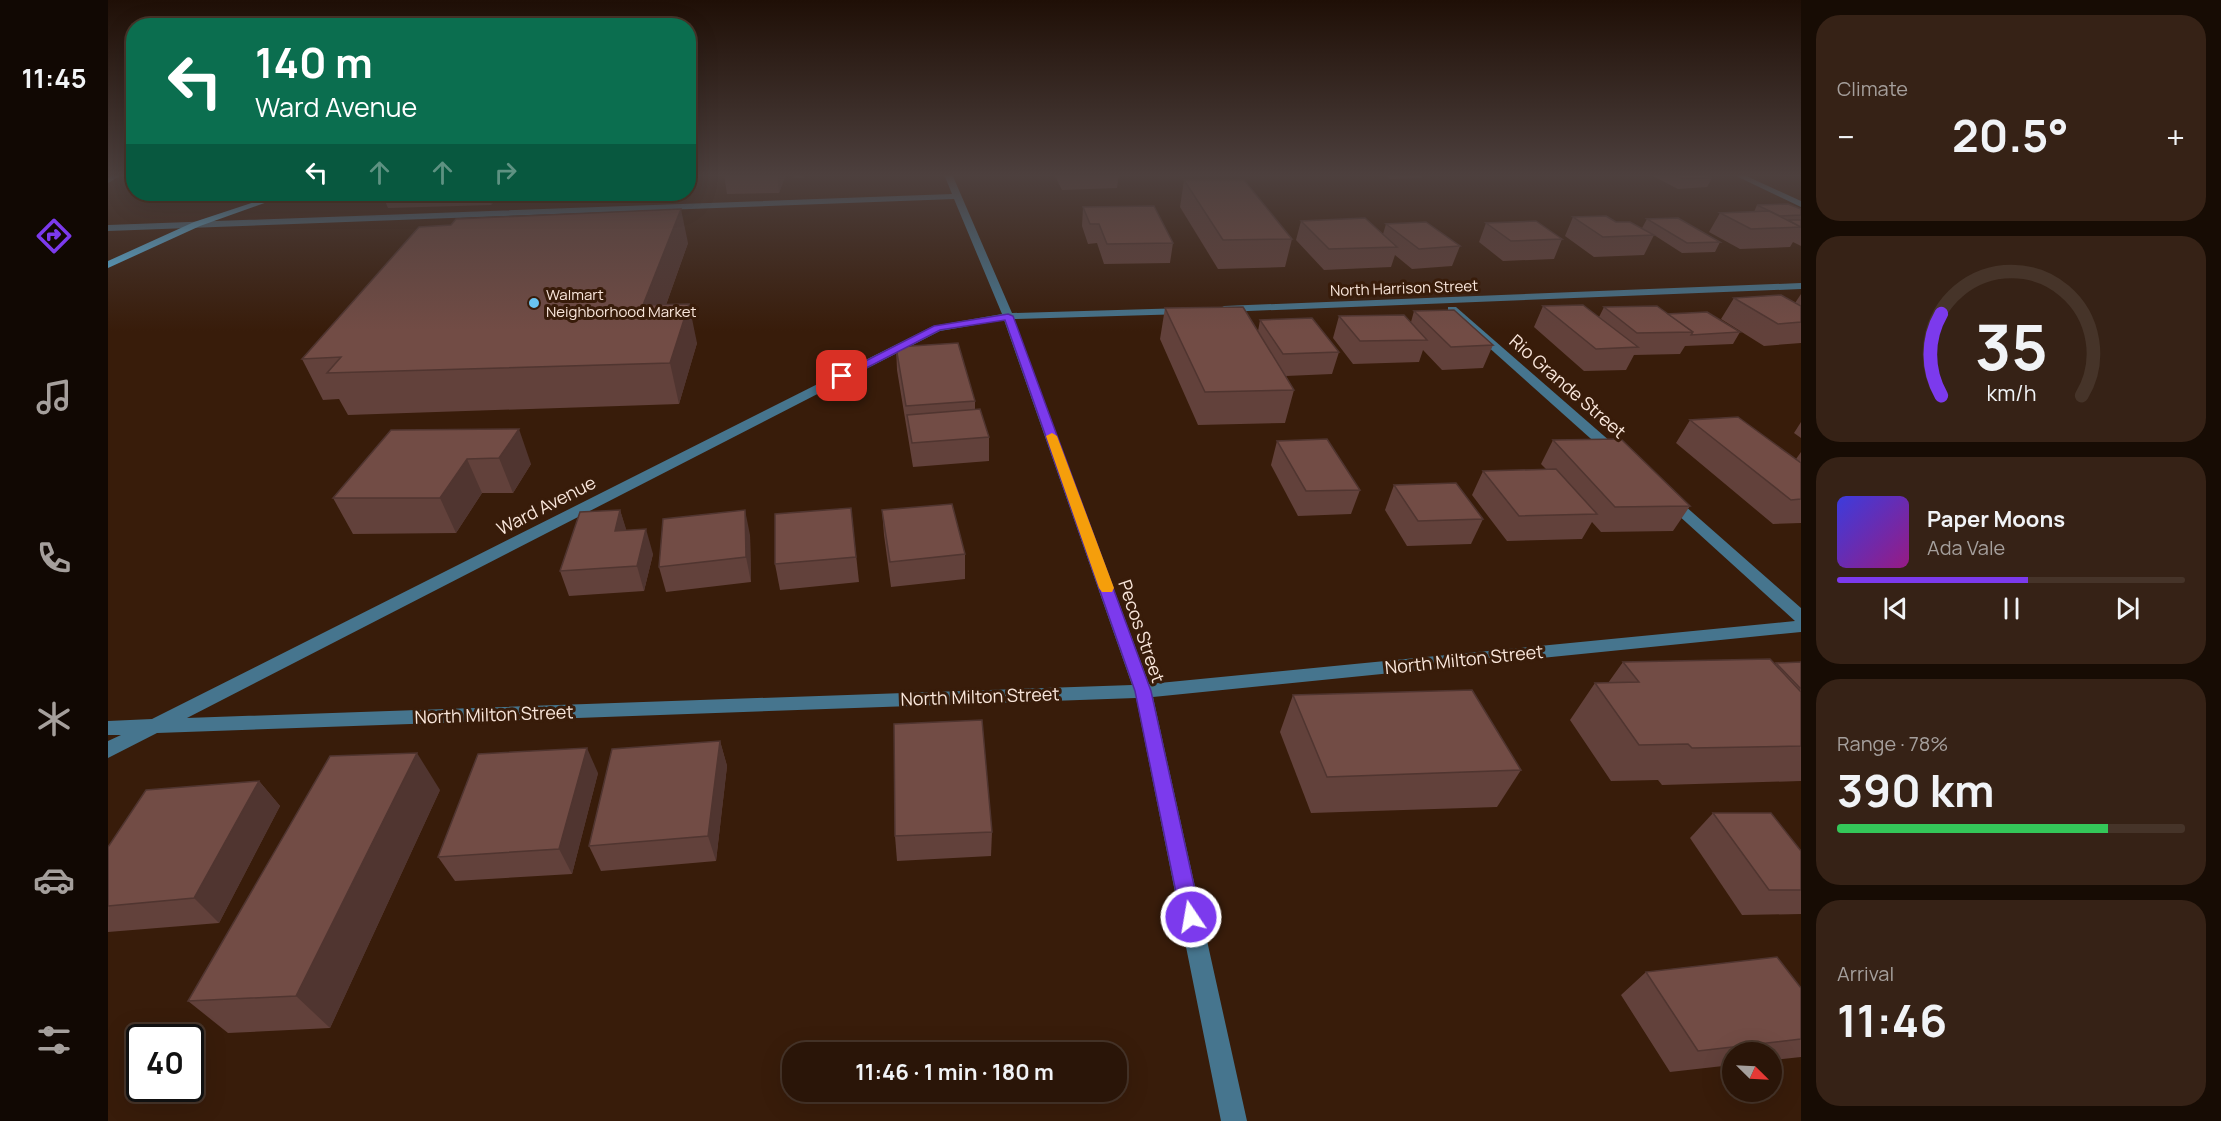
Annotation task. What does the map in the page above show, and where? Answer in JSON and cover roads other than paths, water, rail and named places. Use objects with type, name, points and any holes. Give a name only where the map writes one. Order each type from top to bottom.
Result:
[{"type":"main road","points":[[108,265],[192,226]]},
{"type":"street","points":[[108,228],[146,226]]},
{"type":"street","name":"Pecos Street","points":[[969,226],[1008,316],[1143,691],[1234,1121]]},
{"type":"street","name":"North Harrison Street","points":[[1209,310],[1801,286]]},
{"type":"street","name":"Rio Grande Street","points":[[1445,302],[1624,460]]},
{"type":"street","points":[[1008,316],[1197,310]]},
{"type":"street","name":"Ward Avenue","points":[[108,750],[937,328],[1008,316]]},
{"type":"street","points":[[1660,492],[1801,616]]},
{"type":"street","name":"North Milton Street","points":[[108,728],[1143,691],[1801,626]]},
{"type":"place","name":"Walmart Neighborhood Market","points":[[534,303]]}]
